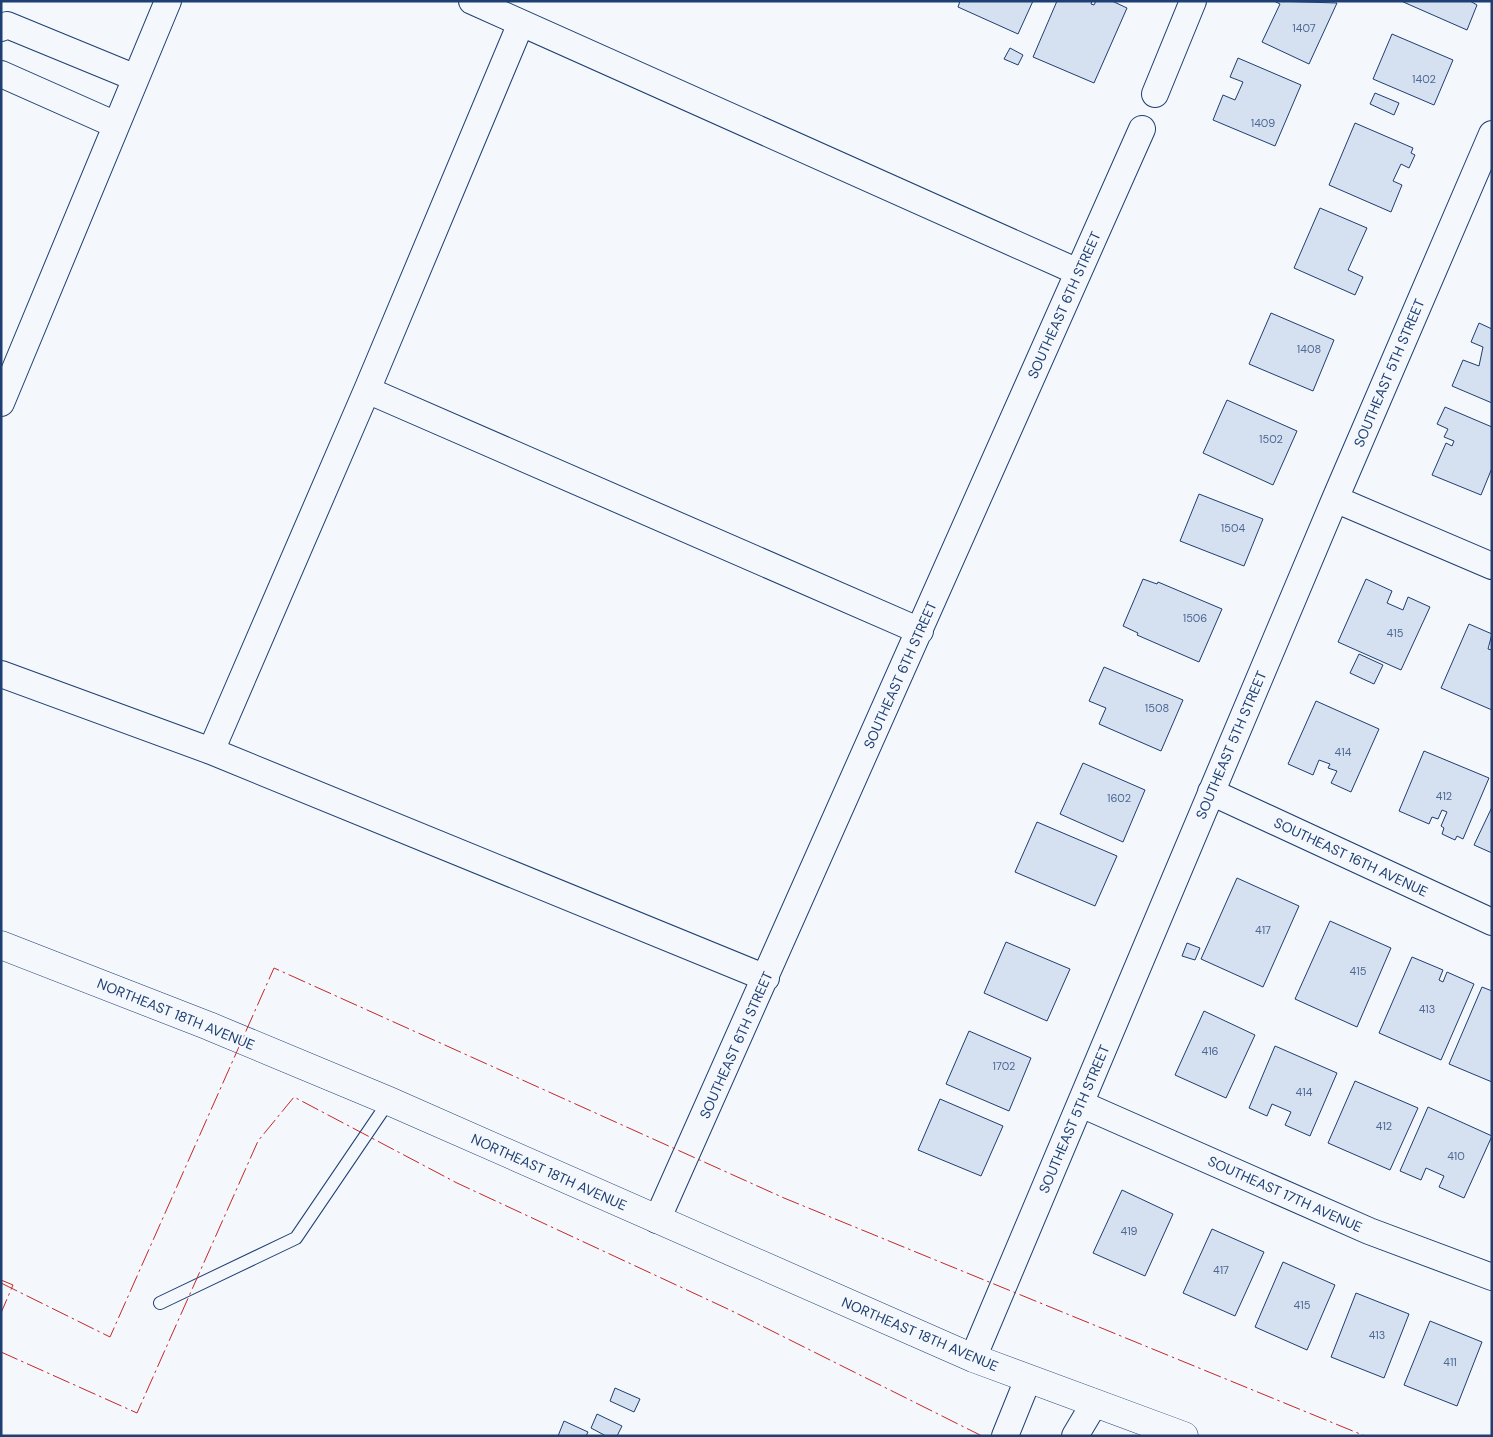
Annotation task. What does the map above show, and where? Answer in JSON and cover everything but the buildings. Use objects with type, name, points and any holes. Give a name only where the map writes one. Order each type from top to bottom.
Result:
[{"type":"street","points":[[1,403],[168,1]]},
{"type":"street","points":[[472,1],[1078,272]]},
{"type":"street","points":[[1155,94],[1193,1]]},
{"type":"street","points":[[211,751],[367,390],[521,23]]},
{"type":"street","points":[[1,28],[7,25],[136,78]]},
{"type":"street","points":[[1,74],[116,125]]},
{"type":"street","name":"SOUTHEAST 6TH STREET","points":[[657,1220],[1142,129]]},
{"type":"street","name":"SOUTHEAST 5TH STREET","points":[[973,1358],[1335,499],[1492,134]]},
{"type":"street","points":[[367,390],[920,631]]},
{"type":"street","points":[[1335,499],[1492,566]]},
{"type":"street","points":[[1,674],[211,751],[766,978]]},
{"type":"street","name":"SOUTHEAST 16TH AVENUE","points":[[1211,792],[1492,922]]},
{"type":"street","name":"NORTHEAST 18TH AVENUE","points":[[1,945],[209,1026],[389,1101],[973,1358],[1184,1436]]},
{"type":"street","name":"SOUTHEAST 17TH AVENUE","points":[[1081,1104],[1369,1231],[1492,1277]]},
{"type":"street","points":[[1005,1436],[1028,1379]]},
{"type":"street","points":[[1075,1436],[1094,1404]]},
{"type":"street","name":"NORTHEAST 18TH AVENUE","points":[[1094,1404],[1156,1436]]},
{"type":"lane","points":[[160,1303],[296,1238],[389,1101]]},
{"type":"power","points":[[1,1283],[110,1337],[274,968],[784,1198],[1365,1436]]},
{"type":"power","points":[[1,1352],[137,1413],[258,1141],[294,1097],[457,1183],[730,1310],[982,1436]]},
{"type":"power","points":[[1,1280],[13,1285],[1,1313]]}]
